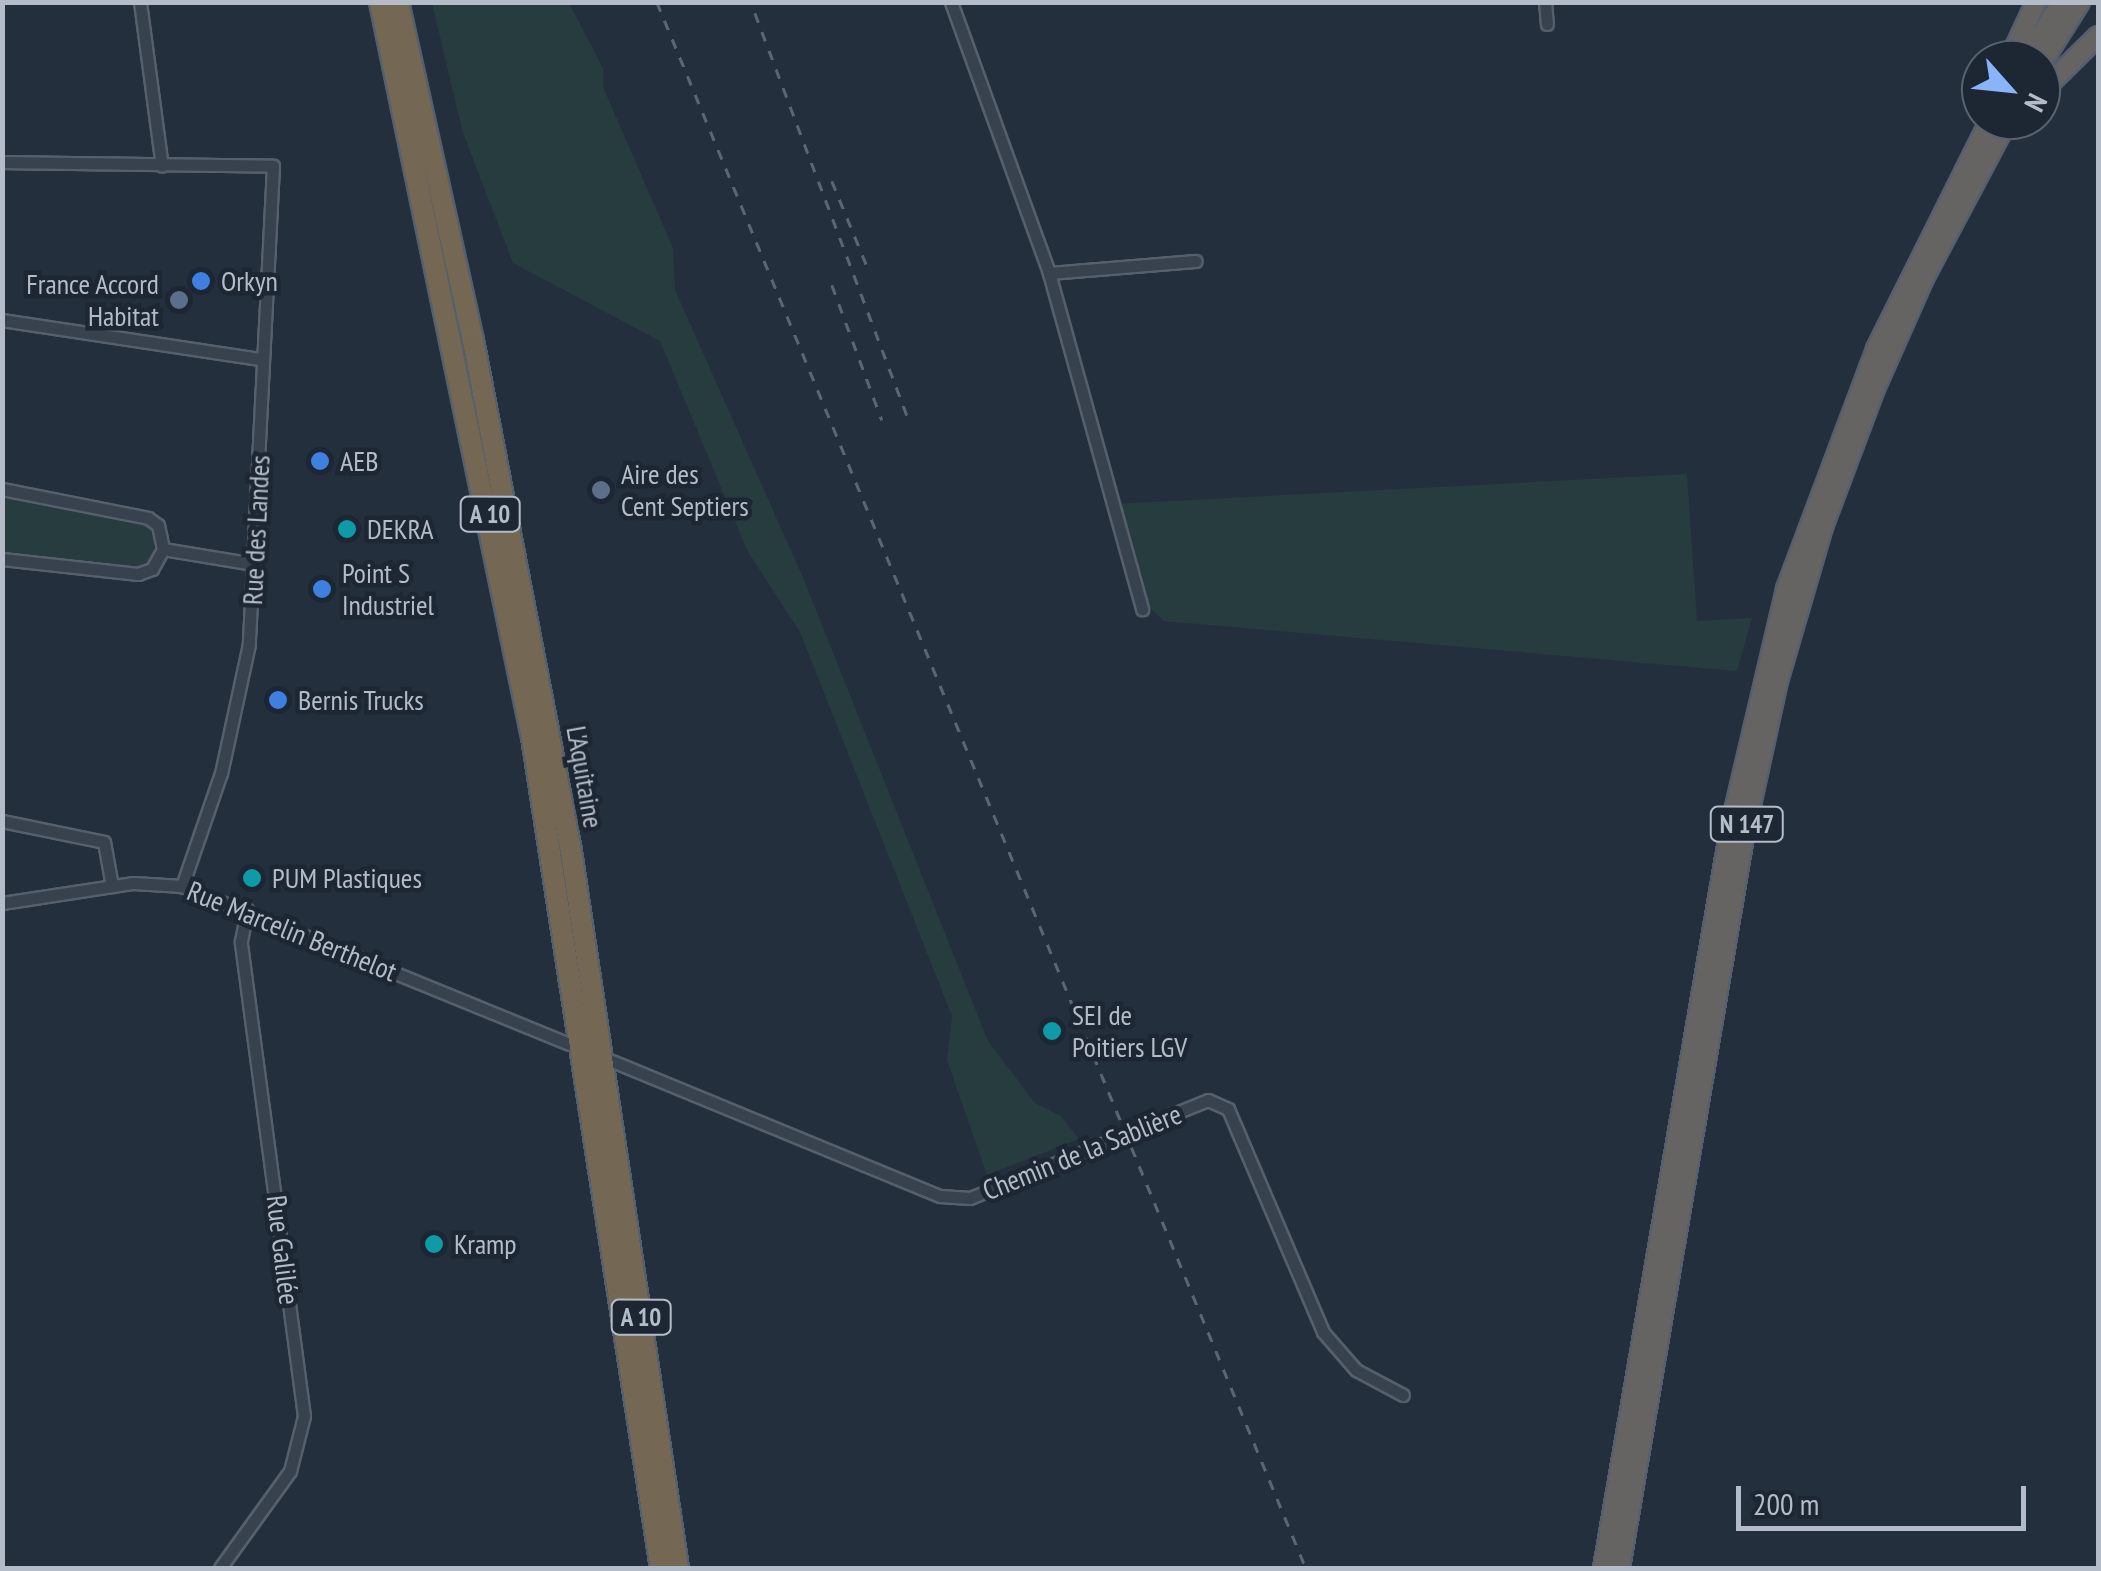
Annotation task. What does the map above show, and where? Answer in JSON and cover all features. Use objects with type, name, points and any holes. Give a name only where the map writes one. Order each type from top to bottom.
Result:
[{"type":"highway","name":"L'Aquitaine","points":[[380,2],[532,737],[661,1568]]},
{"type":"highway","name":"L'Aquitaine","points":[[398,2],[473,340],[570,851],[678,1568]]},
{"type":"highway","points":[[2019,40],[2036,2]]},
{"type":"highway","points":[[2038,40],[2062,2]]},
{"type":"highway","points":[[2056,40],[2080,2]]},
{"type":"highway","points":[[2061,72],[2098,36]]},
{"type":"highway","points":[[1962,171],[1974,140]]},
{"type":"highway","name":"N 147","points":[[1604,1568],[1730,828],[1765,669],[1840,434],[1979,140]]},
{"type":"highway","name":"N 147","points":[[1620,1568],[1744,838],[1778,681],[1851,449],[1959,207],[1997,140]]},
{"type":"highway","name":"N 147","points":[[1959,207],[1970,200],[2008,140]]},
{"type":"street","points":[[2,162],[162,166],[140,2]]},
{"type":"street","points":[[951,2],[1049,273],[1142,609]]},
{"type":"street","points":[[1545,2],[1547,24]]},
{"type":"street","name":"Rue des Landes","points":[[162,166],[273,166],[266,338],[259,359],[264,382],[254,564],[238,707],[182,886]]},
{"type":"street","points":[[1049,273],[1196,261]]},
{"type":"street","points":[[2,320],[259,359]]},
{"type":"street","points":[[2,489],[148,518],[158,525],[163,549],[152,569],[138,574],[2,559]]},
{"type":"street","points":[[163,549],[254,564]]},
{"type":"street","points":[[2,820],[104,842],[112,886]]},
{"type":"street","name":"Rue Marcelin Berthelot","points":[[2,902],[112,886],[182,886],[569,1044]]},
{"type":"street","name":"Rue Galilée","points":[[220,1568],[290,1471],[304,1416],[242,941],[246,910]]},
{"type":"street","name":"Chemin de la Sablière","points":[[612,1062],[940,1196],[970,1198],[1208,1100],[1228,1110],[1323,1332],[1356,1370],[1403,1396]]},
{"type":"green space","points":[[432,3],[569,3],[603,68],[603,87],[673,248],[675,290],[804,580],[988,1041],[1035,1103],[1061,1116],[1079,1139],[987,1175],[947,1060],[952,1016],[800,632],[748,552],[660,341],[513,263],[463,133]]},
{"type":"green space","points":[[1687,474],[1697,621],[1752,618],[1737,671],[1164,621],[1150,608],[1115,504]]},
{"type":"green space","points":[[3,492],[149,523],[156,532],[152,559],[139,569],[3,553]]},
{"type":"railway","points":[[657,2],[1306,1568]]},
{"type":"railway","points":[[755,13],[910,424]]},
{"type":"railway","points":[[832,181],[867,266]]},
{"type":"railway","points":[[832,285],[882,420]]},
{"type":"place","name":"Orkyn","points":[[201,281]]},
{"type":"place","name":"France Accord Habitat","points":[[179,300]]},
{"type":"place","name":"AEB","points":[[320,461]]},
{"type":"place","name":"Aire des Cent Septiers","points":[[601,490]]},
{"type":"place","name":"DEKRA","points":[[347,529]]},
{"type":"place","name":"Point S Industriel","points":[[322,589]]},
{"type":"place","name":"Bernis Trucks","points":[[278,700]]},
{"type":"place","name":"PUM Plastiques","points":[[252,878]]},
{"type":"place","name":"SEI de Poitiers LGV","points":[[1052,1031]]},
{"type":"place","name":"Kramp","points":[[434,1244]]}]
